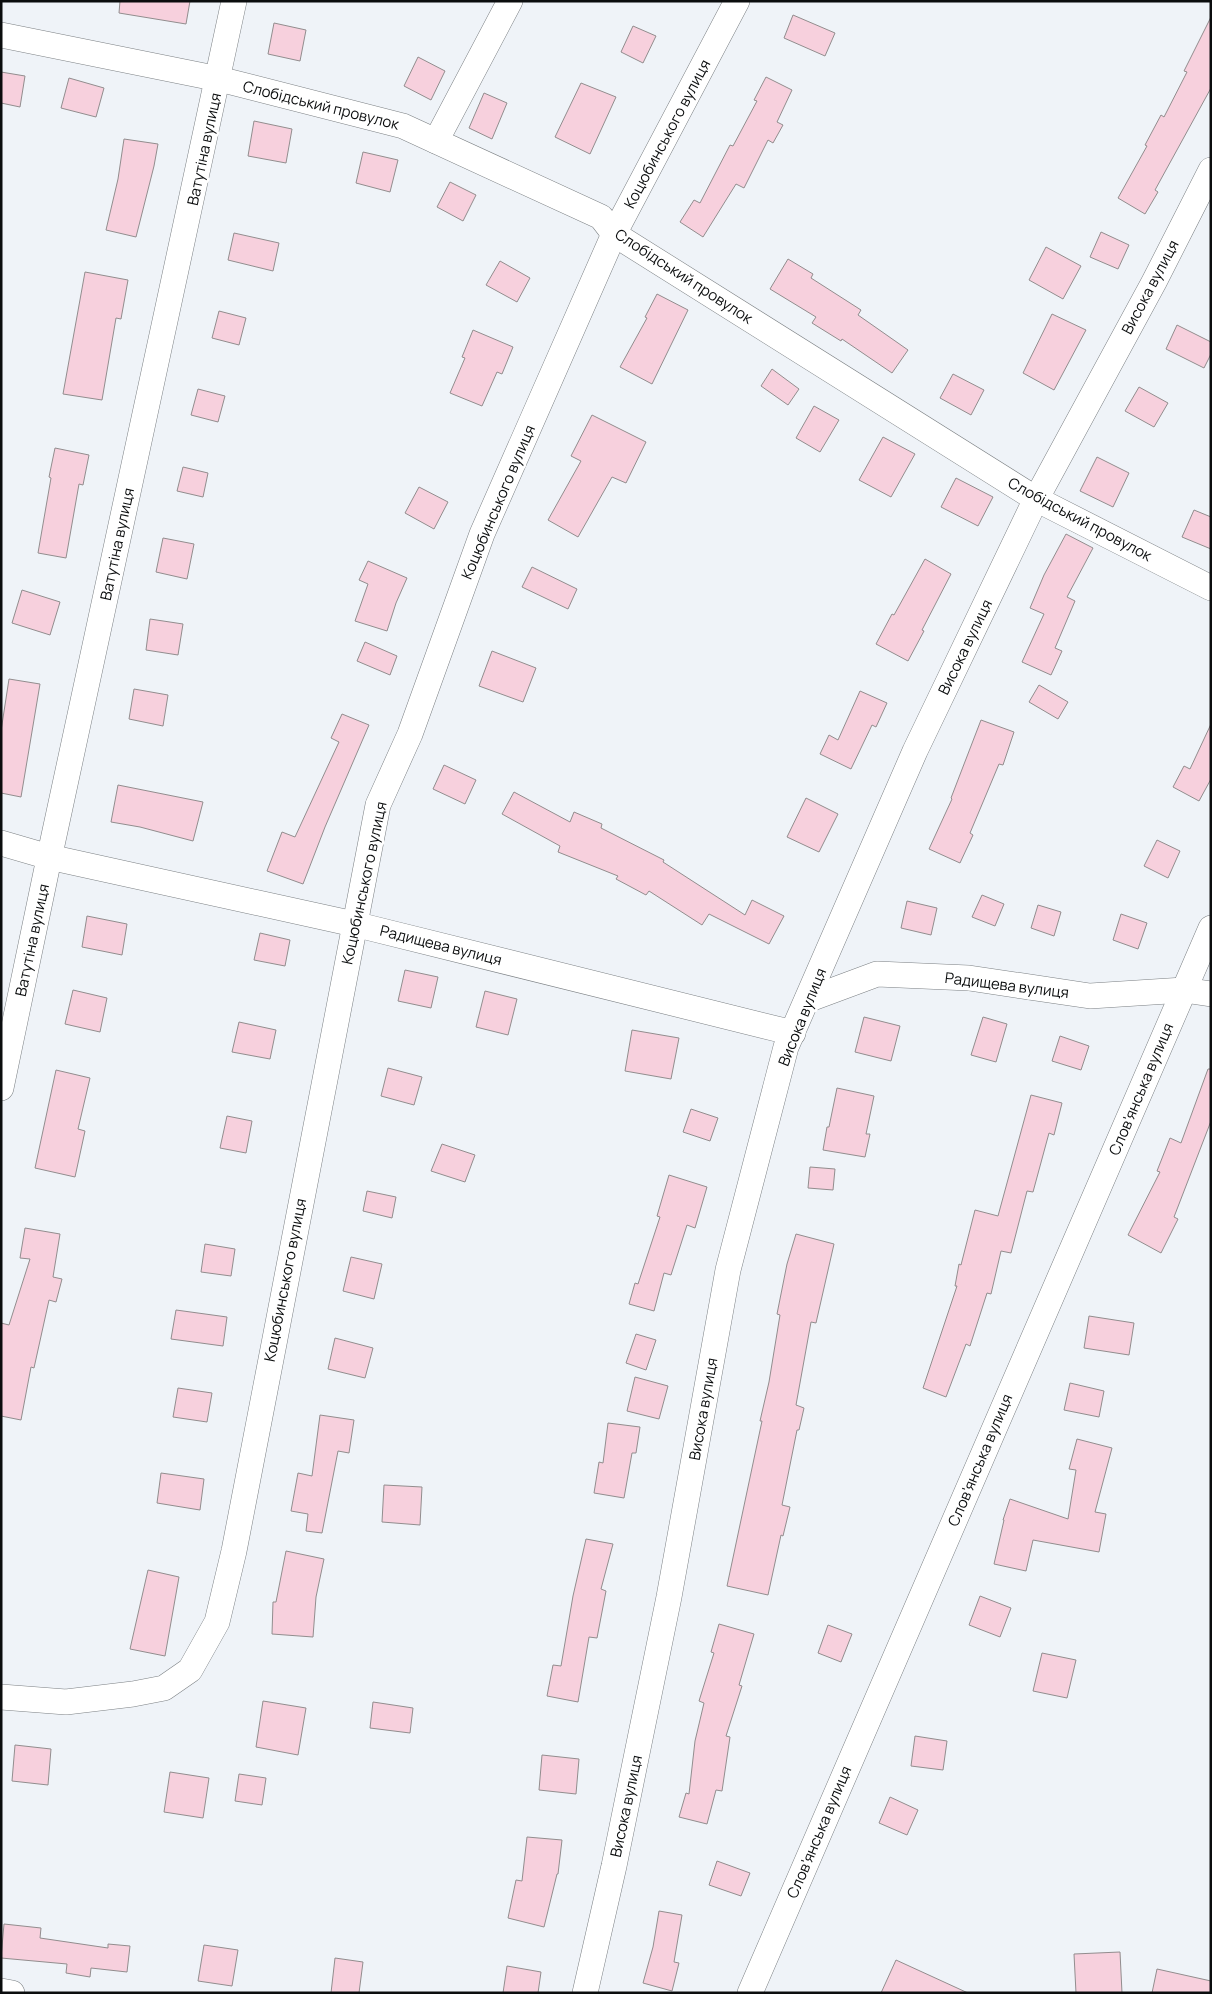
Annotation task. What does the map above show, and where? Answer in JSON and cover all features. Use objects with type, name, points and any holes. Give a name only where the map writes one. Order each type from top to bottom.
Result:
[{"type":"street","name":"Ватутіна вулиця","points":[[1,1088],[219,79],[234,1]]},
{"type":"street","points":[[436,141],[510,1]]},
{"type":"street","name":"Коцюбинського вулиця","points":[[1,1697],[66,1702],[133,1694],[164,1688],[190,1670],[217,1622],[234,1551],[378,805],[410,734],[482,534],[614,234],[737,1]]},
{"type":"street","name":"Слобідський провулок","points":[[1,35],[219,79],[403,126],[436,141],[601,217],[614,234],[1036,499],[1211,588]]},
{"type":"street","name":"Висока вулиця","points":[[585,1993],[614,1866],[668,1606],[728,1270],[786,1047],[915,751],[1036,499],[1149,291],[1211,170]]},
{"type":"street","name":"Радищева вулиця","points":[[1,843],[50,857],[354,924],[793,1033]]},
{"type":"street","name":"Слов’янська вулиця","points":[[750,1993],[1211,928]]},
{"type":"street","name":"Радищева вулиця","points":[[807,1000],[876,974],[969,978],[1090,996],[1184,990],[1211,994]]},
{"type":"street","points":[[1,1992],[12,1993]]},
{"type":"building","points":[[120,1],[190,1],[186,24],[119,13]]},
{"type":"building","points":[[793,15],[835,33],[825,56],[784,38]]},
{"type":"building","points":[[1211,17],[1211,88],[1155,190],[1158,192],[1145,214],[1118,198],[1147,146],[1145,145],[1161,115],[1164,117],[1187,72],[1184,71]]},
{"type":"building","points":[[274,23],[306,30],[300,61],[268,54]]},
{"type":"building","points":[[633,26],[656,36],[643,63],[621,52]]},
{"type":"building","points":[[418,57],[445,71],[431,100],[404,86]]},
{"type":"building","points":[[1,72],[25,76],[20,107],[1,103]]},
{"type":"building","points":[[766,77],[792,90],[777,122],[783,125],[773,143],[768,140],[744,188],[736,184],[703,237],[680,222],[694,200],[700,203],[730,145],[733,146],[757,101],[754,100]]},
{"type":"building","points":[[69,78],[104,88],[96,117],[61,108]]},
{"type":"building","points":[[581,83],[616,97],[590,154],[555,137]]},
{"type":"building","points":[[484,93],[507,103],[492,139],[469,128]]},
{"type":"building","points":[[254,121],[292,129],[286,163],[248,156]]},
{"type":"building","points":[[124,139],[158,144],[136,237],[106,230],[118,179]]},
{"type":"building","points":[[363,152],[398,160],[390,192],[356,183]]},
{"type":"building","points":[[450,182],[476,195],[463,221],[437,207]]},
{"type":"building","points":[[1101,232],[1129,245],[1118,269],[1090,257]]},
{"type":"building","points":[[234,233],[279,243],[273,271],[228,260]]},
{"type":"building","points":[[1046,247],[1081,266],[1063,299],[1029,280]]},
{"type":"building","points":[[788,259],[813,274],[811,278],[861,310],[858,315],[908,350],[892,373],[842,339],[841,341],[812,323],[816,317],[770,289]]},
{"type":"building","points":[[500,261],[530,278],[517,302],[486,285]]},
{"type":"building","points":[[85,272],[128,280],[121,319],[116,318],[102,400],[63,394]]},
{"type":"building","points":[[657,294],[688,310],[652,384],[620,367],[647,318],[645,317]]},
{"type":"building","points":[[219,311],[246,318],[239,345],[212,338]]},
{"type":"building","points":[[1052,314],[1086,330],[1054,390],[1023,373]]},
{"type":"building","points":[[1177,325],[1211,342],[1211,354],[1204,368],[1166,349]]},
{"type":"building","points":[[473,330],[513,347],[502,374],[497,372],[482,406],[450,393],[465,358],[462,357]]},
{"type":"building","points":[[772,369],[799,389],[788,405],[761,386]]},
{"type":"building","points":[[953,374],[984,390],[971,415],[940,398]]},
{"type":"building","points":[[1139,387],[1168,403],[1154,427],[1125,411]]},
{"type":"building","points":[[198,389],[225,396],[218,422],[191,415]]},
{"type":"building","points":[[814,406],[839,420],[820,452],[796,438]]},
{"type":"building","points":[[592,415],[646,442],[626,483],[612,477],[578,537],[548,520],[581,461],[571,456]]},
{"type":"building","points":[[883,437],[915,454],[891,497],[859,480]]},
{"type":"building","points":[[55,448],[89,455],[83,485],[79,484],[66,558],[38,553]]},
{"type":"building","points":[[1097,457],[1129,473],[1113,507],[1080,491]]},
{"type":"building","points":[[183,467],[208,473],[203,497],[177,491]]},
{"type":"building","points":[[956,478],[993,497],[978,526],[941,507]]},
{"type":"building","points":[[419,487],[448,502],[434,529],[405,513]]},
{"type":"building","points":[[1194,510],[1211,517],[1211,549],[1182,537]]},
{"type":"building","points":[[1066,534],[1093,548],[1067,597],[1075,601],[1055,648],[1062,651],[1051,675],[1022,662],[1044,614],[1030,608],[1044,575]]},
{"type":"building","points":[[163,538],[194,544],[187,579],[156,572]]},
{"type":"building","points":[[925,559],[951,574],[908,661],[876,644]]},
{"type":"building","points":[[368,561],[407,578],[387,631],[355,621],[368,584],[359,580]]},
{"type":"building","points":[[532,567],[577,589],[568,609],[522,587]]},
{"type":"building","points":[[22,590],[60,602],[50,635],[12,623]]},
{"type":"building","points":[[150,619],[183,624],[178,655],[146,650]]},
{"type":"building","points":[[365,642],[397,656],[390,675],[357,661]]},
{"type":"building","points":[[492,651],[536,668],[523,702],[479,686]]},
{"type":"building","points":[[9,679],[40,684],[21,797],[1,793],[1,731]]},
{"type":"building","points":[[1039,685],[1068,702],[1058,719],[1029,702]]},
{"type":"building","points":[[134,689],[168,695],[163,726],[129,719]]},
{"type":"building","points":[[860,691],[887,703],[876,727],[872,725],[851,769],[820,754],[829,735],[838,740]]},
{"type":"building","points":[[342,714],[369,725],[325,827],[303,884],[267,871],[282,832],[295,837],[339,742],[331,738]]},
{"type":"building","points":[[981,720],[1014,732],[1003,765],[999,764],[970,833],[973,835],[960,863],[929,849],[952,799]]},
{"type":"building","points":[[1211,724],[1211,779],[1199,801],[1173,787],[1184,766],[1190,769]]},
{"type":"building","points":[[444,765],[476,780],[465,804],[433,789]]},
{"type":"building","points":[[118,785],[203,802],[193,841],[140,827],[111,822]]},
{"type":"building","points":[[514,792],[570,822],[574,812],[602,824],[601,828],[664,860],[663,862],[745,915],[752,900],[784,916],[769,944],[709,914],[702,925],[649,891],[646,895],[616,879],[618,876],[558,852],[560,846],[502,814]]},
{"type":"building","points":[[806,798],[838,814],[819,852],[787,837]]},
{"type":"building","points":[[1157,840],[1180,851],[1168,878],[1144,866]]},
{"type":"building","points":[[982,895],[1004,904],[995,926],[972,917]]},
{"type":"building","points":[[907,901],[937,908],[931,935],[901,928]]},
{"type":"building","points":[[1038,905],[1061,912],[1054,936],[1031,928]]},
{"type":"building","points":[[1121,914],[1147,923],[1138,949],[1113,940]]},
{"type":"building","points":[[87,916],[127,924],[122,955],[82,947]]},
{"type":"building","points":[[260,933],[290,940],[285,966],[254,960]]},
{"type":"building","points":[[405,970],[438,977],[431,1008],[398,1001]]},
{"type":"building","points":[[73,990],[107,998],[100,1032],[65,1024]]},
{"type":"building","points":[[485,991],[517,999],[508,1035],[476,1027]]},
{"type":"building","points":[[864,1017],[900,1026],[891,1061],[855,1052]]},
{"type":"building","points":[[983,1017],[1007,1024],[996,1062],[971,1055]]},
{"type":"building","points":[[239,1022],[276,1030],[270,1059],[232,1052]]},
{"type":"building","points":[[632,1030],[679,1038],[671,1079],[625,1071]]},
{"type":"building","points":[[1060,1036],[1089,1046],[1081,1070],[1052,1061]]},
{"type":"building","points":[[388,1068],[422,1077],[414,1105],[381,1096]]},
{"type":"building","points":[[1208,1069],[1211,1069],[1211,1121],[1174,1217],[1178,1219],[1161,1253],[1128,1235],[1160,1172],[1157,1171],[1170,1138],[1181,1143]]},
{"type":"building","points":[[56,1070],[90,1078],[78,1129],[85,1131],[75,1177],[35,1168]]},
{"type":"building","points":[[837,1088],[874,1096],[866,1134],[870,1134],[865,1157],[823,1150]]},
{"type":"building","points":[[1031,1095],[1062,1103],[1054,1135],[1049,1133],[1033,1192],[1027,1191],[1011,1253],[1001,1251],[991,1294],[987,1293],[970,1346],[966,1344],[946,1397],[923,1388],[957,1286],[955,1286],[959,1264],[961,1265],[975,1210],[998,1216]]},
{"type":"building","points":[[691,1109],[718,1118],[710,1141],[683,1132]]},
{"type":"building","points":[[227,1116],[252,1121],[246,1153],[220,1148]]},
{"type":"building","points":[[442,1144],[475,1155],[465,1182],[431,1171]]},
{"type":"building","points":[[810,1167],[835,1169],[833,1190],[808,1188]]},
{"type":"building","points":[[669,1175],[707,1187],[695,1228],[687,1225],[671,1275],[664,1273],[654,1311],[629,1304],[635,1283],[638,1284],[660,1217],[657,1216]]},
{"type":"building","points":[[367,1191],[396,1197],[392,1218],[363,1211]]},
{"type":"building","points":[[25,1228],[60,1234],[53,1277],[62,1279],[56,1302],[49,1300],[34,1368],[31,1367],[21,1420],[1,1416],[1,1323],[9,1325],[30,1259],[20,1258]]},
{"type":"building","points":[[796,1234],[834,1244],[816,1323],[811,1322],[796,1405],[804,1408],[799,1430],[797,1430],[782,1505],[790,1507],[783,1536],[781,1535],[768,1595],[727,1586],[762,1421],[760,1421],[769,1382],[780,1315],[777,1314],[787,1264]]},
{"type":"building","points":[[205,1244],[235,1249],[231,1276],[201,1272]]},
{"type":"building","points":[[351,1257],[382,1264],[374,1299],[343,1291]]},
{"type":"building","points":[[176,1310],[227,1317],[223,1346],[171,1339]]},
{"type":"building","points":[[1089,1316],[1134,1323],[1129,1355],[1084,1348]]},
{"type":"building","points":[[636,1334],[656,1340],[646,1370],[626,1363]]},
{"type":"building","points":[[335,1338],[373,1348],[365,1378],[328,1369]]},
{"type":"building","points":[[635,1377],[668,1386],[659,1419],[627,1411]]},
{"type":"building","points":[[1070,1383],[1104,1391],[1099,1417],[1064,1410]]},
{"type":"building","points":[[178,1388],[212,1393],[207,1422],[173,1417]]},
{"type":"building","points":[[320,1415],[354,1420],[349,1453],[338,1451],[322,1533],[306,1531],[308,1514],[291,1511],[298,1473],[312,1476]]},
{"type":"building","points":[[608,1423],[640,1427],[636,1453],[632,1453],[624,1498],[594,1493],[599,1462],[603,1463]]},
{"type":"building","points":[[1077,1439],[1112,1448],[1095,1512],[1106,1514],[1099,1552],[1033,1540],[1026,1571],[994,1564],[1003,1520],[1010,1499],[1068,1519],[1076,1470],[1069,1469]]},
{"type":"building","points":[[161,1473],[204,1479],[200,1510],[157,1503]]},
{"type":"building","points":[[384,1485],[422,1487],[420,1525],[382,1522]]},
{"type":"building","points":[[586,1539],[613,1544],[601,1589],[606,1591],[597,1638],[589,1637],[578,1702],[547,1696],[553,1665],[561,1666],[573,1596]]},
{"type":"building","points":[[286,1551],[324,1559],[316,1597],[313,1637],[272,1634],[273,1602],[276,1602]]},
{"type":"building","points":[[148,1570],[179,1577],[165,1656],[130,1649]]},
{"type":"building","points":[[980,1596],[1011,1608],[1000,1637],[969,1625]]},
{"type":"building","points":[[719,1624],[754,1634],[739,1685],[742,1686],[726,1736],[730,1737],[722,1791],[716,1790],[707,1824],[679,1817],[686,1793],[689,1794],[695,1741],[704,1703],[699,1701],[714,1653],[711,1652]]},
{"type":"building","points":[[828,1625],[852,1634],[841,1662],[818,1653]]},
{"type":"building","points":[[1042,1653],[1076,1660],[1067,1698],[1033,1691]]},
{"type":"building","points":[[263,1701],[306,1708],[298,1755],[256,1747]]},
{"type":"building","points":[[373,1702],[413,1708],[410,1733],[370,1728]]},
{"type":"building","points":[[915,1736],[947,1741],[943,1770],[911,1766]]},
{"type":"building","points":[[15,1745],[51,1749],[48,1785],[12,1781]]},
{"type":"building","points":[[542,1755],[579,1759],[576,1794],[539,1790]]},
{"type":"building","points":[[170,1772],[209,1778],[203,1818],[164,1812]]},
{"type":"building","points":[[239,1774],[266,1778],[262,1805],[235,1801]]},
{"type":"building","points":[[890,1797],[918,1810],[907,1835],[879,1823]]},
{"type":"building","points":[[527,1837],[562,1840],[558,1874],[544,1927],[508,1918],[516,1880],[522,1881]]},
{"type":"building","points":[[717,1861],[750,1873],[741,1896],[709,1885]]},
{"type":"building","points":[[659,1911],[682,1915],[674,1962],[679,1963],[672,1991],[643,1983],[653,1947]]},
{"type":"building","points":[[4,1924],[41,1928],[40,1938],[108,1948],[108,1944],[130,1946],[127,1972],[91,1968],[90,1977],[66,1973],[67,1964],[1,1958]]},
{"type":"building","points":[[204,1945],[238,1950],[232,1986],[198,1981]]},
{"type":"building","points":[[1120,1952],[1122,1993],[1076,1993],[1074,1954]]},
{"type":"building","points":[[335,1958],[363,1962],[359,1993],[331,1993]]},
{"type":"building","points":[[896,1960],[968,1993],[881,1993]]},
{"type":"building","points":[[507,1966],[541,1972],[538,1993],[503,1993]]},
{"type":"building","points":[[1157,1969],[1211,1981],[1211,1993],[1152,1993]]}]
